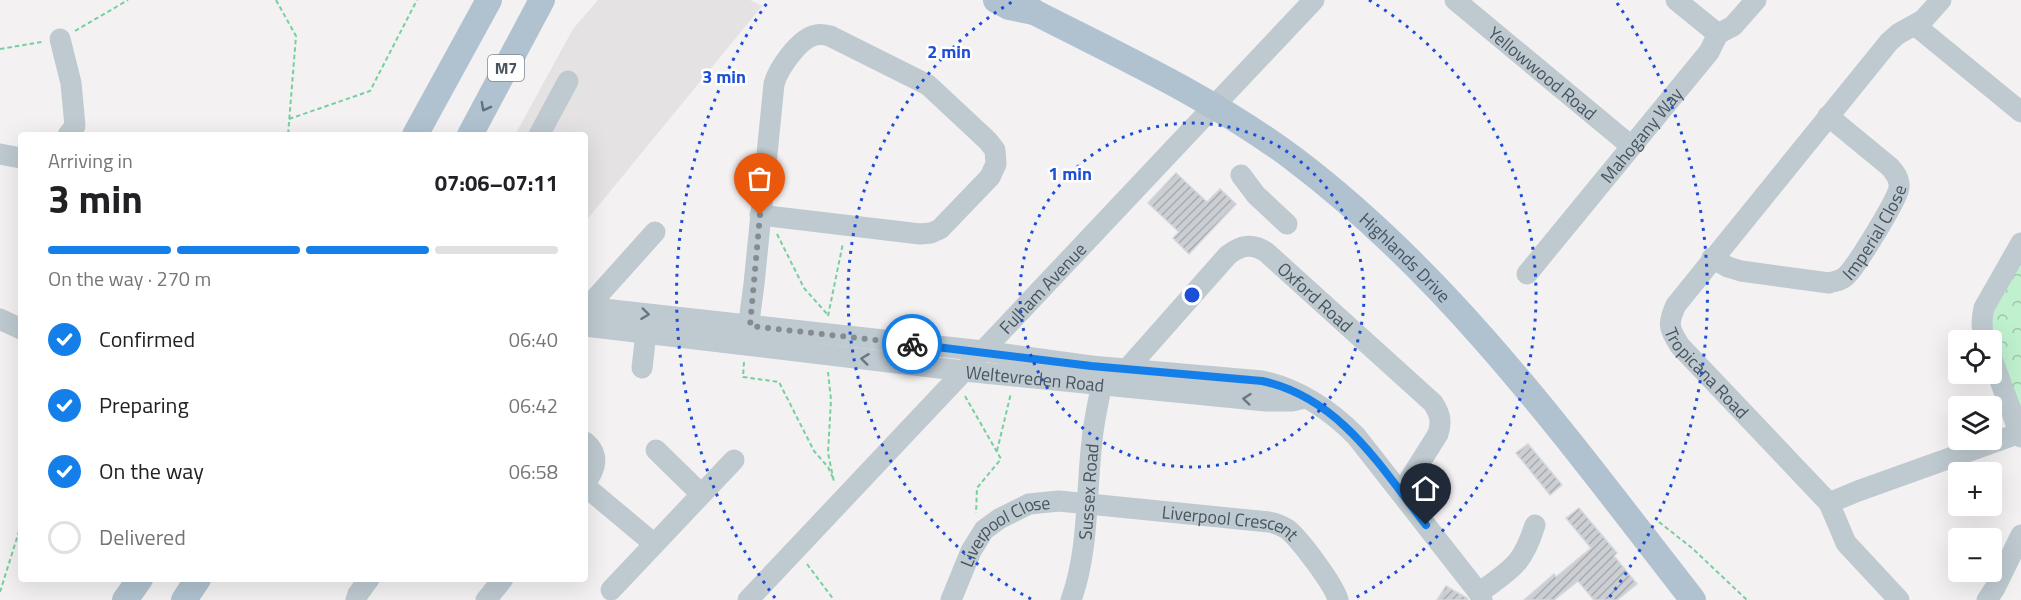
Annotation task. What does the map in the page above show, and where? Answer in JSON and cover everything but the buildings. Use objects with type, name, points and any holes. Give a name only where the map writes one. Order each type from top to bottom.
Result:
[{"type":"main road","name":"M7","points":[[417,132],[489,0]]},
{"type":"main road","name":"M7","points":[[472,132],[542,0]]},
{"type":"main road","name":"Highlands Drive","points":[[996,0],[1015,9],[1027,6],[1213,106],[1293,158],[1335,192],[1390,240],[1434,284],[1505,364],[1693,600]]},
{"type":"main road","points":[[125,600],[138,582]]},
{"type":"main road","points":[[184,600],[196,582]]},
{"type":"street","name":"Fulham Avenue","points":[[748,600],[1314,0]]},
{"type":"street","name":"Yellowwood Road","points":[[1455,0],[1631,146]]},
{"type":"street","points":[[1676,0],[1718,34]]},
{"type":"street","name":"Mahogany Way","points":[[1527,274],[1709,52],[1718,34],[1733,26],[1756,0]]},
{"type":"street","name":"Tropicana Road","points":[[1829,503],[1680,346],[1671,333],[1670,319],[1676,305],[1712,258],[1889,42],[1898,34],[1916,26],[1941,0]]},
{"type":"street","points":[[1916,26],[2021,112]]},
{"type":"street","points":[[748,335],[769,216],[776,75],[800,44],[809,37],[831,36],[928,85],[988,141],[996,154],[996,164],[990,177],[950,221],[936,231],[920,234],[769,216]]},
{"type":"street","points":[[60,39],[71,83],[75,126],[70,132]]},
{"type":"street","points":[[541,132],[568,81]]},
{"type":"street","name":"Imperial Close","points":[[1712,258],[1728,267],[1760,275],[1829,283],[1840,281],[1853,268],[1892,204],[1899,190],[1899,182],[1896,173],[1890,167],[1828,116]]},
{"type":"street","points":[[0,154],[18,157]]},
{"type":"street","points":[[1241,176],[1256,195],[1287,224]]},
{"type":"street","points":[[588,309],[655,232]]},
{"type":"street","points":[[1982,330],[1981,318],[1984,308],[2021,244]]},
{"type":"street","name":"Oxford Road","points":[[1127,377],[1228,255],[1237,248],[1257,246],[1421,392],[1440,413],[1441,423],[1438,434],[1401,493]]},
{"type":"street","name":"Weltevreden Road","points":[[588,312],[748,335]]},
{"type":"street","name":"Weltevreden Road","points":[[588,313],[646,333],[828,334],[983,351],[1103,375]]},
{"type":"street","points":[[0,319],[18,328]]},
{"type":"street","points":[[642,368],[646,333]]},
{"type":"street","name":"Weltevreden Road","points":[[828,334],[964,371],[1262,381],[1283,387],[1323,407],[1356,436],[1480,596]]},
{"type":"street","name":"Sussex Road","points":[[1071,600],[1077,584],[1088,504],[1092,441],[1103,375]]},
{"type":"street","points":[[1899,600],[1846,543],[1829,503],[2020,435],[2001,384]]},
{"type":"street","points":[[588,445],[592,449],[596,462],[588,480]]},
{"type":"street","points":[[656,450],[700,493]]},
{"type":"street","points":[[611,590],[700,493],[734,460]]},
{"type":"street","points":[[588,488],[653,543]]},
{"type":"street","name":"Liverpool Close","points":[[951,600],[971,550],[984,530],[999,519],[1029,504],[1042,501],[1088,504]]},
{"type":"street","name":"Liverpool Crescent","points":[[1088,504],[1279,524],[1296,538],[1331,585],[1338,600]]},
{"type":"street","points":[[1480,596],[1516,565],[1529,543],[1535,525]]},
{"type":"street","points":[[1987,600],[2021,535]]},
{"type":"street","points":[[356,600],[367,582]]},
{"type":"street","points":[[486,600],[501,582]]},
{"type":"path","points":[[276,0],[296,36],[288,132]]},
{"type":"path","points":[[289,119],[370,92],[417,0]]},
{"type":"path","points":[[769,216],[828,334]]},
{"type":"path","points":[[833,488],[835,480],[828,453],[831,400],[828,334],[847,225]]},
{"type":"path","points":[[748,335],[743,377],[779,382],[814,451],[828,467],[835,480]]},
{"type":"path","points":[[997,451],[1014,383]]},
{"type":"path","points":[[965,395],[1001,459],[977,488],[976,522],[984,530]]},
{"type":"path","points":[[0,592],[18,535]]},
{"type":"path","points":[[795,550],[834,600]]},
{"type":"shaded area","points":[[598,0],[750,0],[762,6],[588,218],[588,132],[517,132],[573,29]]},
{"type":"green space","points":[[2021,263],[2021,415],[2002,362],[2002,330],[1991,330],[1988,323]]},
{"type":"way so far","points":[[760,215],[750,326],[912,344]]},
{"type":"route","points":[[912,344],[1091,366],[1277,384],[1323,407],[1339,419],[1356,436],[1426,525]]}]
